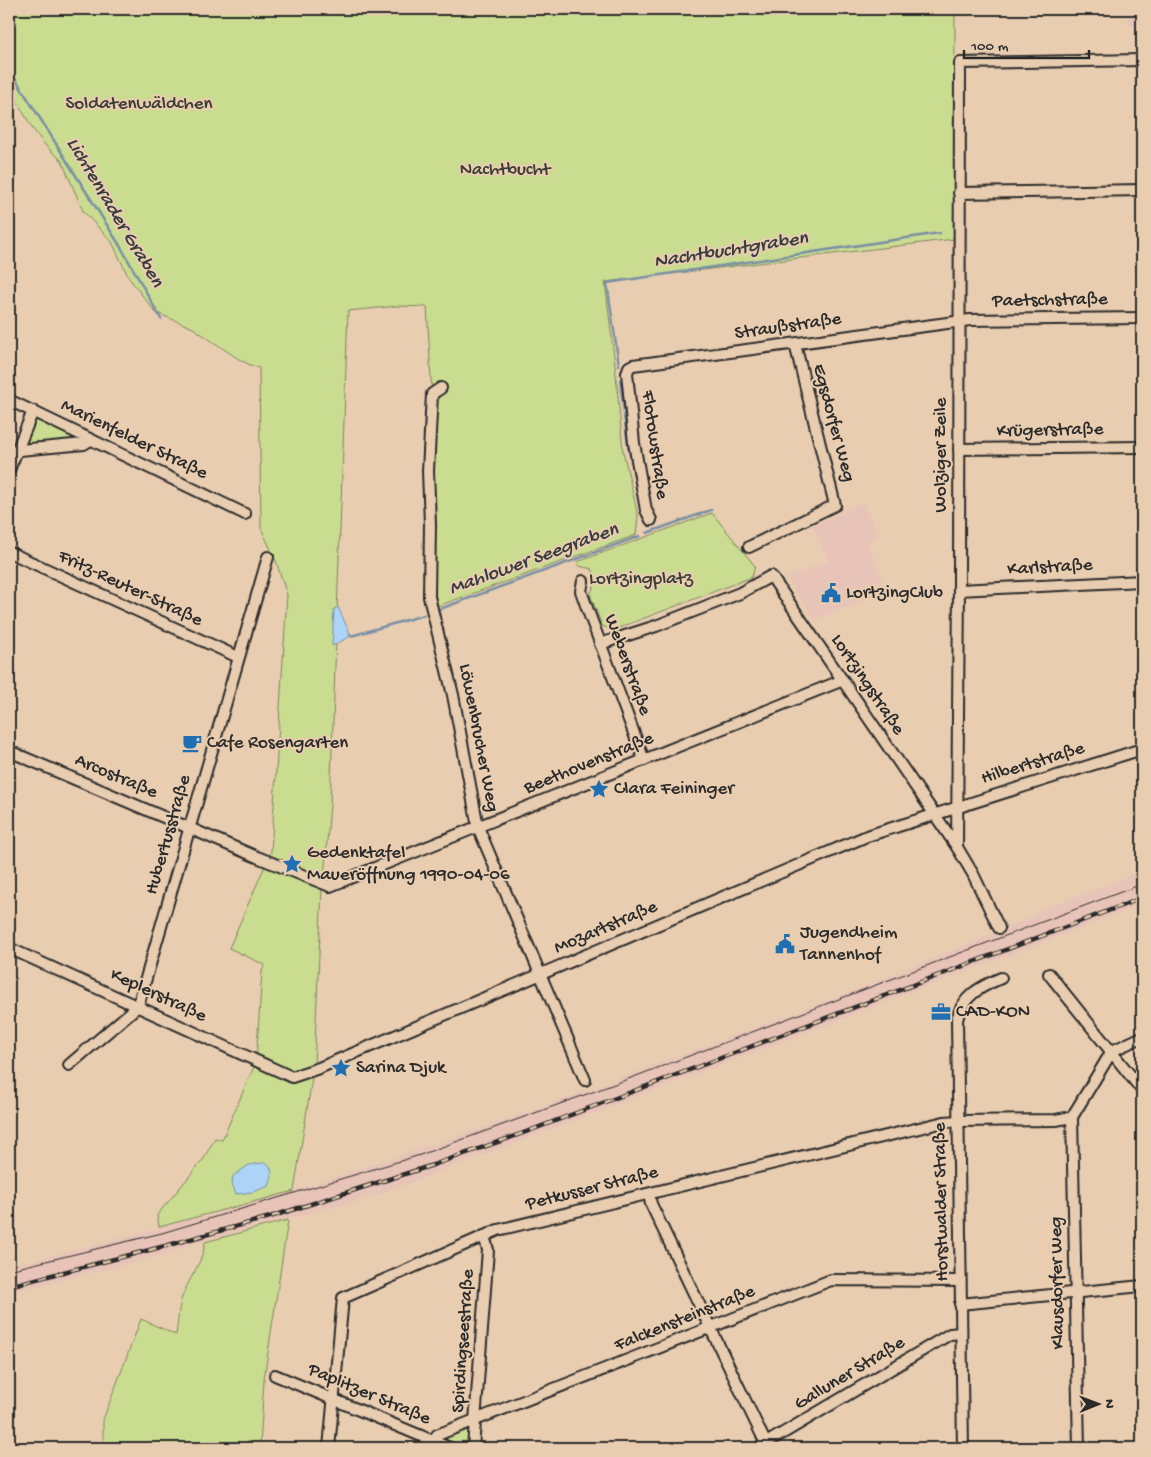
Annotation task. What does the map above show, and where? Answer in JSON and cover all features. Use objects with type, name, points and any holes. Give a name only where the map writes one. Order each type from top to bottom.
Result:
[{"type":"street","name":"Wolziger Zeile","points":[[957,847],[960,63],[1142,60]]},
{"type":"street","points":[[959,193],[1142,190]]},
{"type":"street","name":"Paetschstraße","points":[[959,322],[1142,318]]},
{"type":"street","name":"Straußstraße","points":[[626,373],[629,367],[633,365],[959,322]]},
{"type":"street","name":"Egsdorfer Weg","points":[[749,548],[835,506],[795,344]]},
{"type":"street","name":"Flotowstraße","points":[[626,373],[634,444],[646,510],[651,520]]},
{"type":"street","name":"Löwenbrucher Weg","points":[[441,388],[432,394],[428,454],[430,598],[453,694],[478,827],[585,1080]]},
{"type":"street","name":"Marienfelder Straße","points":[[9,400],[245,514]]},
{"type":"street","points":[[9,470],[13,450],[33,411]]},
{"type":"street","points":[[13,450],[84,444],[90,440]]},
{"type":"street","name":"Krügerstraße","points":[[959,449],[1142,447]]},
{"type":"street","name":"Fritz-Reuter-Straße","points":[[9,552],[238,657]]},
{"type":"street","name":"Hubertusstraße","points":[[138,1006],[268,557]]},
{"type":"street","name":"Lortzingstraße","points":[[600,644],[636,634],[665,623],[740,593],[771,576],[934,815]]},
{"type":"street","name":"Karlstraße","points":[[959,590],[1142,580]]},
{"type":"street","name":"Weberstraße","points":[[583,581],[581,591],[644,760]]},
{"type":"street","name":"Beethovenstraße","points":[[321,882],[334,885],[843,680]]},
{"type":"street","name":"Hilbertstraße","points":[[934,815],[1142,748]]},
{"type":"street","name":"Arcostraße","points":[[9,751],[321,882]]},
{"type":"street","points":[[934,815],[957,847],[973,874],[999,928]]},
{"type":"street","name":"Mozartstraße","points":[[292,1077],[319,1068],[867,836],[934,815]]},
{"type":"street","name":"Keplerstraße","points":[[9,948],[292,1077]]},
{"type":"street","points":[[1049,974],[1142,1090]]},
{"type":"street","name":"Horstwalder Straße","points":[[963,1448],[958,1014],[969,995],[986,984],[1001,978]]},
{"type":"street","points":[[69,1065],[138,1006]]},
{"type":"street","points":[[1072,1118],[1112,1051],[1142,1037]]},
{"type":"street","name":"Petkusser Straße","points":[[334,1399],[343,1298],[498,1230],[944,1122],[1042,1121],[1072,1118]]},
{"type":"street","name":"Klausdorfer Weg","points":[[1072,1118],[1079,1448]]},
{"type":"street","points":[[649,1194],[651,1204],[764,1447]]},
{"type":"street","name":"Spirdingseestraße","points":[[473,1448],[488,1250],[484,1236]]},
{"type":"street","name":"Falckensteinstraße","points":[[434,1442],[438,1435],[831,1280],[960,1281]]},
{"type":"street","points":[[960,1304],[1142,1286]]},
{"type":"street","name":"Galluner Straße","points":[[764,1447],[950,1334],[961,1334]]},
{"type":"street","name":"Paplitzer Straße","points":[[275,1374],[450,1448]]},
{"type":"street","points":[[329,1448],[334,1399]]},
{"type":"shaded area","points":[[1128,9],[1142,9],[1142,26],[1128,26]]},
{"type":"shaded area","points":[[863,502],[880,536],[868,541],[886,592],[815,620],[786,578],[828,561],[812,526]]},
{"type":"shaded area","points":[[1142,871],[1142,905],[434,1174],[360,1201],[190,1244],[169,1254],[9,1293],[9,1266],[161,1228],[294,1191],[520,1115],[845,994],[1033,917],[1037,911]]},
{"type":"green space","points":[[9,9],[1005,9],[955,13],[954,239],[605,282],[623,451],[638,516],[636,535],[438,606],[434,588],[432,396],[427,307],[398,306],[348,311],[330,805],[322,888],[314,1066],[294,1191],[159,1227],[157,1215],[203,1160],[215,1138],[222,1140],[256,1062],[262,971],[265,965],[229,948],[271,852],[287,595],[276,561],[261,528],[259,368],[237,358],[193,328],[155,312],[129,278],[112,242],[83,211],[62,161],[46,146],[32,128],[9,87]]},
{"type":"green space","points":[[35,416],[74,435],[73,442],[28,445],[25,440]]},
{"type":"green space","name":"Lortzingplatz","points":[[712,513],[755,566],[752,577],[613,630],[602,626],[590,594],[597,580],[592,569],[579,566],[577,562]]},
{"type":"green space","points":[[288,1220],[264,1379],[260,1448],[103,1448],[103,1420],[141,1319],[176,1335],[181,1300],[201,1258],[205,1242]]},
{"type":"green space","points":[[468,1428],[468,1448],[461,1448],[443,1440],[442,1437]]},
{"type":"water","points":[[338,607],[351,636],[332,646],[334,609]]},
{"type":"water","points":[[267,1163],[272,1171],[269,1186],[253,1192],[236,1194],[232,1184],[233,1176],[249,1165]]},
{"type":"waterway","name":"Lichtenrader Graben","points":[[9,74],[16,80],[122,249],[161,319]]},
{"type":"waterway","name":"Nachtbuchtgraben","points":[[619,365],[607,283],[940,233]]},
{"type":"waterway","name":"Nachtbuchtgraben","points":[[620,380],[628,446],[636,482]]},
{"type":"waterway","name":"Mahlower Seegraben","points":[[647,533],[711,510]]},
{"type":"waterway","name":"Mahlower Seegraben","points":[[437,610],[640,536]]},
{"type":"waterway","name":"Mahlower Seegraben","points":[[350,634],[351,636],[424,615]]},
{"type":"tram line","points":[[9,1270],[162,1233],[420,1155],[631,1078],[1142,884]]},
{"type":"railway","points":[[9,1286],[270,1217],[433,1165],[526,1132],[1142,898]]},
{"type":"place","name":"LortzingClub","points":[[831,593]]},
{"type":"place","name":"Cafe Rosengarten","points":[[192,743]]},
{"type":"place","name":"Clara Feininger","points":[[599,789]]},
{"type":"place","name":"Gedenktafel Maueröffnung 1990-04-06","points":[[292,864]]},
{"type":"place","name":"Jugendheim Tannenhof","points":[[785,944]]},
{"type":"place","name":"CAD-KON","points":[[941,1012]]},
{"type":"place","name":"Sarina Djuk","points":[[341,1068]]},
{"type":"park label","name":"Soldatenwäldchen","points":[[139,104]]},
{"type":"park label","name":"Nachtbucht","points":[[505,170]]}]
